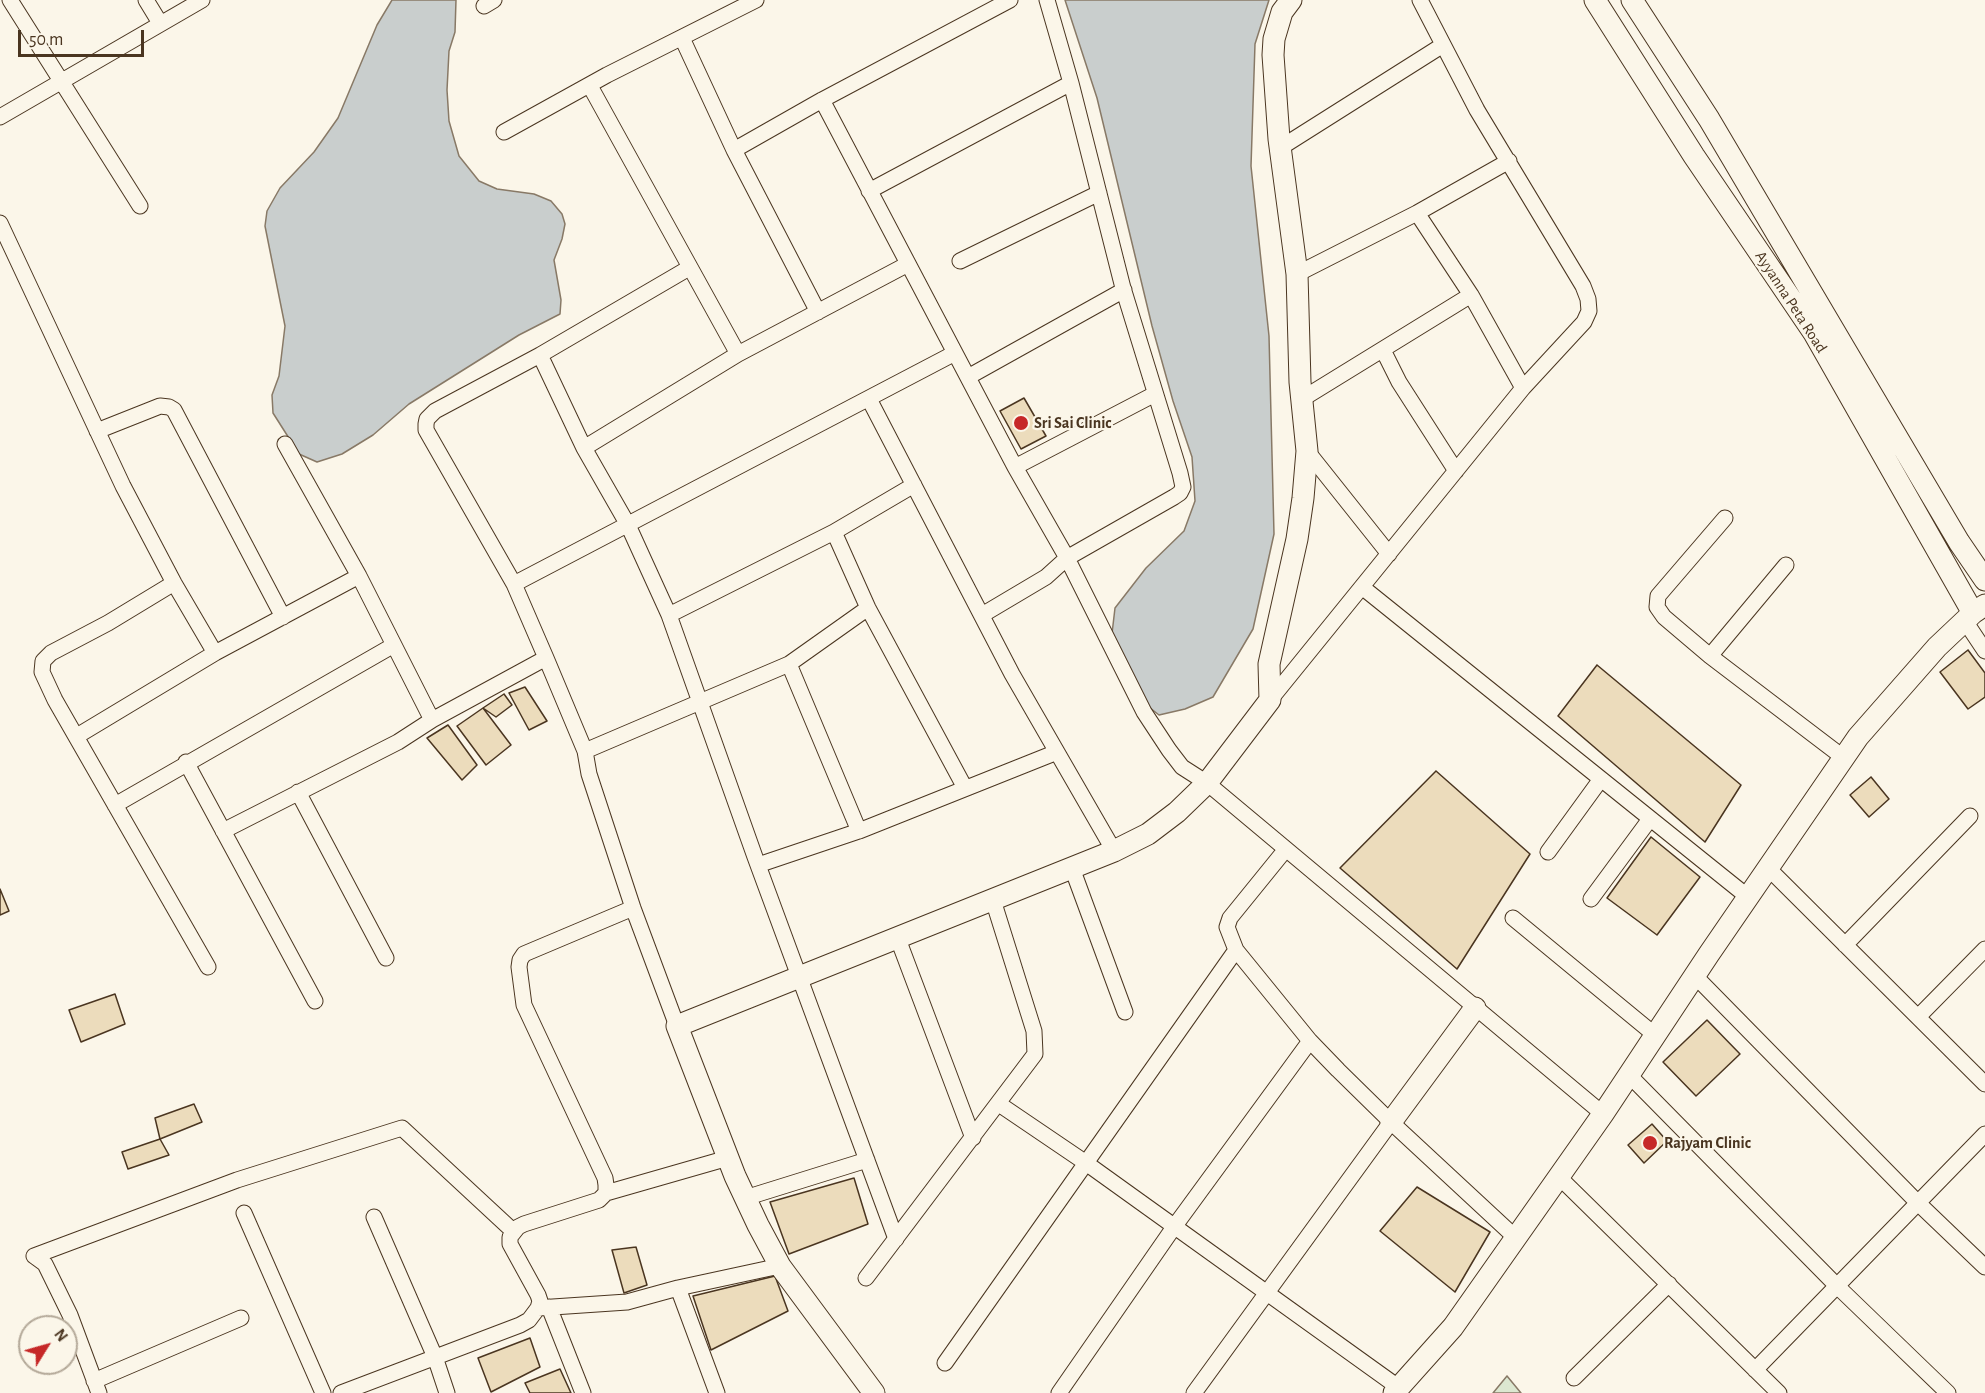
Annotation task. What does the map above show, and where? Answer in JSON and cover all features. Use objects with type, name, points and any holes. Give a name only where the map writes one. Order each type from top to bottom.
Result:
[{"type":"street","points":[[10,0],[140,206]]},
{"type":"street","points":[[146,0],[160,23]]},
{"type":"street","points":[[0,117],[202,0]]},
{"type":"street","points":[[504,132],[591,86],[607,75],[756,0]]},
{"type":"street","points":[[734,150],[822,100],[1010,0]]},
{"type":"street","points":[[982,615],[1046,577],[1067,558],[1180,493],[1183,487],[1124,290],[1071,83],[1047,0]]},
{"type":"street","points":[[1270,700],[1269,664],[1297,539],[1307,451],[1302,399],[1297,274],[1280,148],[1273,55],[1274,39],[1282,12],[1291,0]]},
{"type":"street","points":[[677,1026],[1114,851],[1156,828],[1177,812],[1207,783],[1270,700],[1523,388],[1584,322],[1589,311],[1588,299],[1583,286],[1478,110],[1420,0]]},
{"type":"street","name":"Ayyanna Peta Road","points":[[1595,0],[1694,156],[1814,333],[1974,613]]},
{"type":"street","points":[[1632,0],[1709,119],[1953,532],[1985,580]]},
{"type":"street","points":[[682,38],[734,150],[818,312]]},
{"type":"street","points":[[1280,148],[1443,45]]},
{"type":"street","points":[[869,191],[1071,83]]},
{"type":"street","points":[[591,86],[738,354]]},
{"type":"street","points":[[822,100],[1015,466],[1067,558],[1093,613],[1156,732],[1182,766],[1207,783],[1602,1114]]},
{"type":"street","points":[[1297,274],[1417,213],[1509,161]]},
{"type":"street","points":[[960,261],[1100,193]]},
{"type":"street","points":[[1417,213],[1471,295],[1523,388]]},
{"type":"street","points":[[0,223],[123,486],[174,583],[215,653]]},
{"type":"street","points":[[584,448],[738,354],[908,264]]},
{"type":"street","points":[[689,268],[540,355],[435,411],[427,419],[426,430],[514,584],[546,658],[585,752],[589,774],[633,908],[745,1198],[780,1266],[874,1393]]},
{"type":"street","points":[[968,377],[1124,290]]},
{"type":"street","points":[[1302,399],[1471,295]]},
{"type":"street","points":[[1383,350],[1399,382],[1456,471]]},
{"type":"street","points":[[514,584],[955,353]]},
{"type":"street","points":[[540,355],[584,448],[628,525],[669,615],[758,865],[896,1239]]},
{"type":"street","points":[[1015,466],[1155,394]]},
{"type":"street","points":[[868,399],[1012,674],[1114,851]]},
{"type":"street","points":[[97,430],[160,406],[174,410],[283,617]]},
{"type":"street","points":[[285,444],[358,576],[432,720]]},
{"type":"street","points":[[1307,451],[1389,554]]},
{"type":"street","points":[[669,615],[834,532],[914,485]]},
{"type":"street","points":[[1725,518],[1658,596],[1656,601],[1659,612],[1710,656],[1844,758]]},
{"type":"street","points":[[834,532],[868,608],[965,788]]},
{"type":"street","points":[[1710,656],[1786,566]]},
{"type":"street","points":[[76,736],[215,653],[358,576]]},
{"type":"street","points":[[174,583],[108,624],[56,650],[42,661],[42,672],[55,700],[208,967]]},
{"type":"street","points":[[1362,587],[1748,897]]},
{"type":"street","points":[[585,752],[789,664],[868,608]]},
{"type":"street","points":[[999,1104],[1086,1163],[1396,1390],[1453,1327],[1516,1238],[1858,737],[1929,656],[1974,613],[1985,651]]},
{"type":"street","points":[[115,805],[186,762],[394,645]]},
{"type":"street","points":[[223,831],[398,742],[432,720],[546,658]]},
{"type":"street","points":[[789,664],[859,831]]},
{"type":"street","points":[[758,865],[859,831],[1057,752]]},
{"type":"street","points":[[186,762],[315,1000]]},
{"type":"street","points":[[1548,852],[1601,779]]},
{"type":"street","points":[[298,792],[386,958]]},
{"type":"street","points":[[1845,945],[1970,816]]},
{"type":"street","points":[[1591,899],[1650,819]]},
{"type":"street","points":[[1286,849],[1230,918],[1227,927],[1236,950],[1310,1041],[1391,1122],[1516,1238]]},
{"type":"street","points":[[1072,868],[1125,1012]]},
{"type":"street","points":[[1768,868],[1985,1084]]},
{"type":"street","points":[[866,1278],[1032,1061],[1036,1047],[1034,1031],[993,900]]},
{"type":"street","points":[[606,1193],[605,1178],[524,1005],[519,967],[524,954],[633,908]]},
{"type":"street","points":[[1513,918],[1655,1035]]},
{"type":"street","points":[[898,939],[973,1138]]},
{"type":"street","points":[[945,1363],[1236,950]]},
{"type":"street","points":[[1918,1017],[1985,950]]},
{"type":"street","points":[[1695,976],[1918,1203],[1985,1267]]},
{"type":"street","points":[[1194,1393],[1475,1008]]},
{"type":"street","points":[[1059,1393],[1174,1227],[1310,1041]]},
{"type":"street","points":[[1629,1075],[1837,1286],[1948,1393]]},
{"type":"street","points":[[241,1318],[97,1387],[70,1315],[45,1264],[34,1256],[237,1180],[402,1128],[513,1231]]},
{"type":"street","points":[[1755,1370],[1985,1134]]},
{"type":"street","points":[[583,1393],[538,1295],[510,1244],[513,1231],[524,1224],[599,1200],[606,1193],[728,1158]]},
{"type":"street","points":[[745,1198],[867,1160]]},
{"type":"street","points":[[1559,1177],[1779,1393]]},
{"type":"street","points":[[244,1213],[323,1393]]},
{"type":"street","points":[[374,1218],[435,1357],[447,1393]]},
{"type":"street","points":[[341,1393],[520,1325],[544,1308],[627,1302],[678,1288],[780,1266]]},
{"type":"street","points":[[1575,1378],[1669,1284]]},
{"type":"street","points":[[678,1288],[717,1393]]},
{"type":"green space","points":[[1507,1376],[1521,1393],[1493,1393]]},
{"type":"shaded area","points":[[392,0],[456,0],[455,32],[449,51],[447,90],[449,121],[459,156],[479,181],[497,189],[534,194],[551,201],[562,214],[565,224],[554,260],[561,300],[560,314],[519,335],[409,404],[373,435],[342,454],[317,462],[299,454],[273,413],[272,395],[279,376],[285,326],[265,226],[267,211],[280,188],[314,152],[338,118],[377,25]]},
{"type":"shaded area","points":[[1065,0],[1269,0],[1255,44],[1251,166],[1269,336],[1274,534],[1253,629],[1213,697],[1185,709],[1159,715],[1140,700],[1111,642],[1115,608],[1146,568],[1184,531],[1195,501],[1192,457],[1173,401],[1152,326],[1097,98]]},
{"type":"building","points":[[1024,398],[1046,436],[1021,449],[1000,411]]},
{"type":"building","points":[[1968,650],[1985,673],[1985,697],[1968,709],[1940,672]]},
{"type":"building","points":[[1597,665],[1741,785],[1705,842],[1558,716]]},
{"type":"building","points":[[525,687],[547,721],[529,730],[509,693]]},
{"type":"building","points":[[504,694],[512,705],[496,717],[483,708]]},
{"type":"building","points":[[483,708],[511,745],[486,765],[457,726]]},
{"type":"building","points":[[448,725],[477,765],[462,780],[427,738]]},
{"type":"building","points":[[1436,771],[1530,854],[1457,969],[1340,868]]},
{"type":"building","points":[[1871,777],[1889,799],[1869,817],[1850,795]]},
{"type":"building","points":[[1651,837],[1700,877],[1657,935],[1607,898]]},
{"type":"building","points":[[0,889],[9,911],[0,915]]},
{"type":"building","points":[[115,994],[125,1024],[81,1042],[69,1010]]},
{"type":"building","points":[[1707,1020],[1740,1054],[1696,1096],[1663,1062]]},
{"type":"building","points":[[194,1104],[202,1122],[160,1139],[155,1118]]},
{"type":"building","points":[[1652,1124],[1667,1141],[1644,1163],[1628,1145]]},
{"type":"building","points":[[160,1139],[169,1155],[128,1169],[122,1152]]},
{"type":"building","points":[[854,1178],[868,1224],[789,1254],[770,1202]]},
{"type":"building","points":[[1417,1187],[1490,1232],[1455,1292],[1380,1231]]},
{"type":"building","points":[[636,1247],[647,1285],[624,1293],[612,1250]]},
{"type":"building","points":[[775,1276],[788,1311],[711,1350],[693,1296]]},
{"type":"building","points":[[530,1338],[540,1367],[491,1392],[478,1358]]},
{"type":"building","points":[[560,1369],[571,1393],[530,1393],[525,1383]]},
{"type":"place","name":"Sri Sai Clinic","points":[[1021,423]]},
{"type":"place","name":"Rajyam Clinic","points":[[1650,1143]]}]
